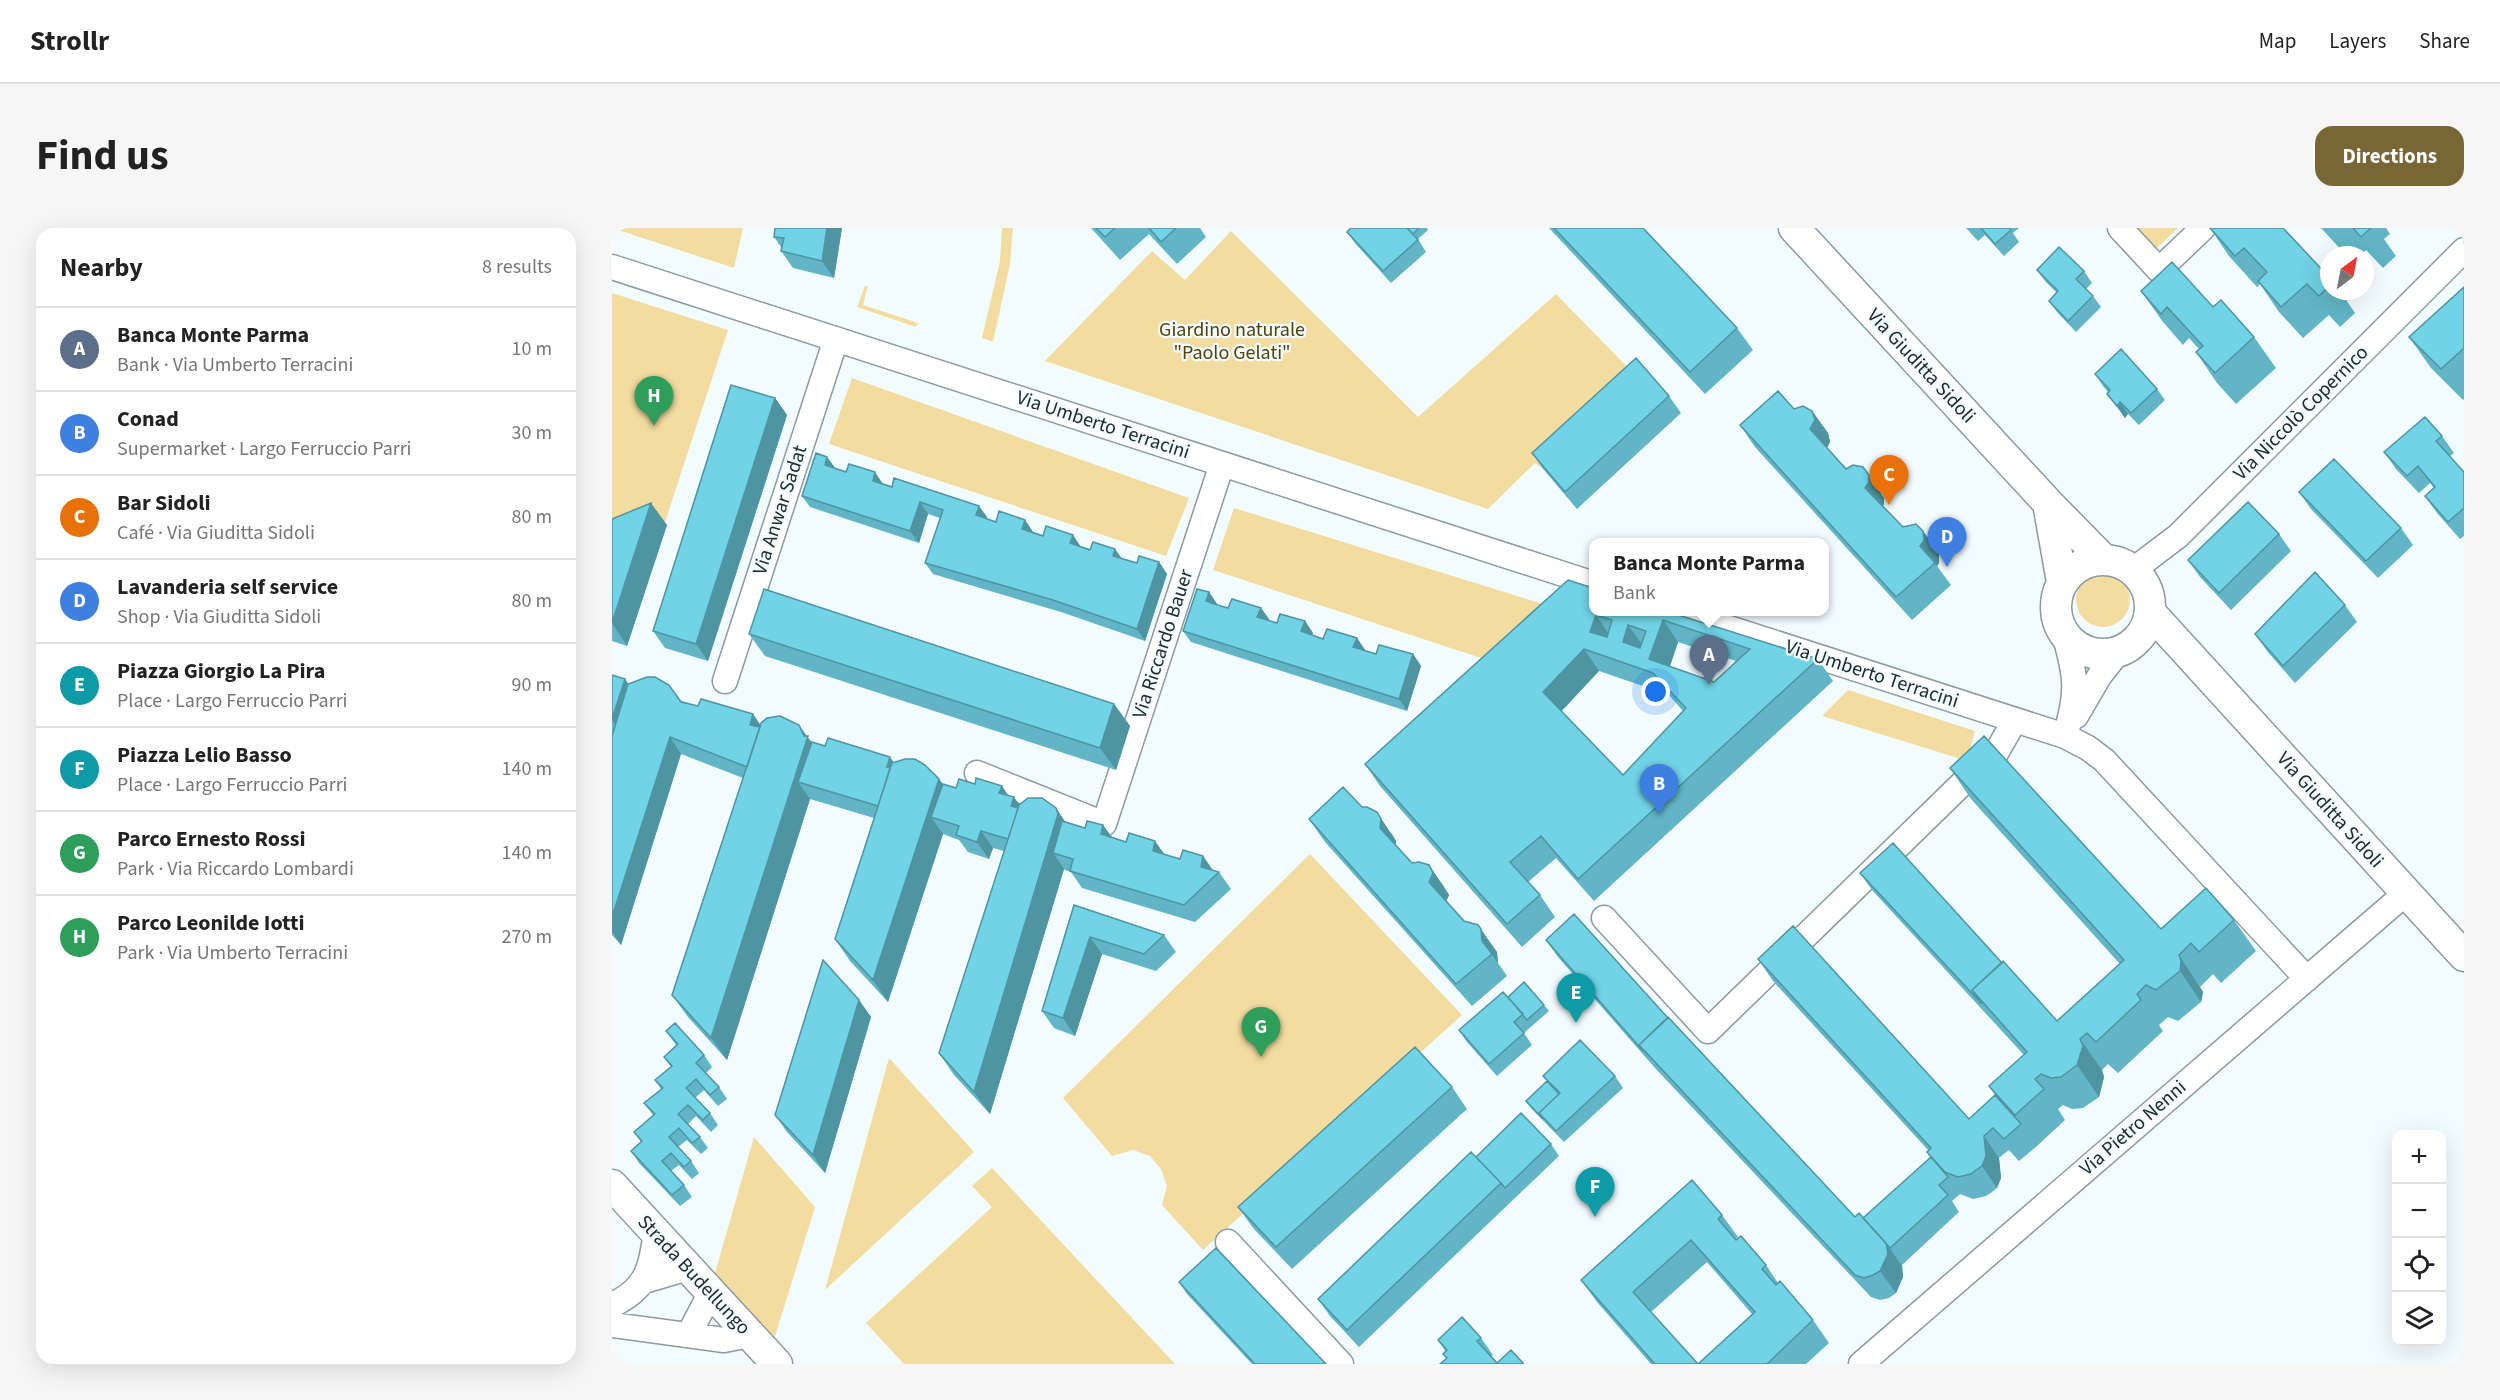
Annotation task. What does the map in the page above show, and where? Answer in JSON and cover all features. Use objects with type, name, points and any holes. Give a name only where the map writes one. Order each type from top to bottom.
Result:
[{"type":"street","name":"Via Giuditta Sidoli","points":[[1794,228],[2048,503],[2103,559],[2119,562],[2133,570],[2146,589],[2150,612],[2464,956]]},
{"type":"street","points":[[2120,228],[2159,270],[2203,228]]},
{"type":"street","name":"Via Niccolò Copernico","points":[[2133,570],[2178,536],[2464,250]]},
{"type":"street","name":"Via Umberto Terracini","points":[[612,267],[1589,583]]},
{"type":"street","name":"Via Anwar Sadat","points":[[725,681],[836,339]]},
{"type":"street","name":"Via Riccardo Bauer","points":[[978,774],[1104,824],[1222,464]]},
{"type":"street","points":[[2048,503],[2062,582]]},
{"type":"street","points":[[2065,736],[2074,706],[2075,684],[2073,664],[2055,608],[2057,595],[2062,582],[2073,570],[2087,562],[2103,559]]},
{"type":"street","points":[[2065,736],[2100,675],[2146,627],[2150,612]]},
{"type":"street","name":"Via Umberto Terracini","points":[[1691,616],[2065,736]]},
{"type":"street","name":"Via Giuditta Sidoli","points":[[2064,634],[2072,644],[2083,650],[2101,654],[2128,645],[2197,663]]},
{"type":"street","points":[[1604,918],[1708,1031],[1970,776],[1992,760],[2015,720]]},
{"type":"street","points":[[2065,736],[2088,748],[2104,760],[2307,979]]},
{"type":"street","name":"Via Pietro Nenni","points":[[1861,1364],[2406,893]]},
{"type":"street","name":"Strada Budellungo","points":[[612,1185],[777,1364]]},
{"type":"street","points":[[612,1305],[633,1293],[644,1281],[651,1264],[656,1233]]},
{"type":"street","points":[[1228,1242],[1341,1364]]},
{"type":"street","points":[[644,1281],[688,1268]]},
{"type":"street","points":[[689,1334],[711,1292]]},
{"type":"street","points":[[612,1325],[724,1340],[750,1335]]},
{"type":"green space","points":[[612,228],[743,228],[734,268]]},
{"type":"green space","points":[[1002,228],[1013,228],[1010,264],[993,342],[982,338],[1000,261]]},
{"type":"green space","points":[[2135,228],[2178,228],[2155,250]]},
{"type":"green space","name":"Giardino naturale \"Paolo Gelati\"","points":[[1231,231],[1418,417],[1556,294],[1635,375],[1543,469],[1535,463],[1488,509],[1045,361],[1152,251],[1185,280]]},
{"type":"green space","points":[[865,286],[868,286],[863,305],[918,323],[916,327],[857,307]]},
{"type":"green space","points":[[612,293],[728,330],[665,522],[612,543]]},
{"type":"green space","points":[[852,378],[1189,498],[1166,556],[829,444]]},
{"type":"green space","points":[[1234,508],[1546,605],[1481,658],[1213,570]]},
{"type":"green space","points":[[2098,573],[2108,573],[2118,577],[2126,585],[2130,600],[2126,615],[2118,623],[2108,627],[2098,627],[2088,623],[2080,615],[2076,605],[2076,595],[2080,585],[2088,577]]},
{"type":"green space","points":[[1848,690],[1975,731],[1969,753],[1961,759],[1822,716]]},
{"type":"green space","points":[[1310,854],[1462,1015],[1203,1250],[1162,1205],[1167,1186],[1161,1169],[1150,1156],[1133,1150],[1112,1156],[1063,1098]]},
{"type":"green space","points":[[889,1058],[974,1152],[825,1290]]},
{"type":"green space","points":[[754,1137],[815,1207],[772,1346],[711,1287]]},
{"type":"green space","points":[[992,1168],[1175,1364],[904,1364],[866,1323],[992,1207],[972,1186]]},
{"type":"building","points":[[775,228],[827,228],[822,261],[781,251],[784,238],[774,237]]},
{"type":"building","points":[[1096,228],[1115,228],[1105,237]]},
{"type":"building","points":[[1149,228],[1176,228],[1161,242]]},
{"type":"building","points":[[1351,228],[1407,228],[1418,240],[1383,271],[1347,232]]},
{"type":"building","points":[[1407,228],[1419,228],[1413,234]]},
{"type":"building","points":[[1554,228],[1643,228],[1737,328],[1690,372]]},
{"type":"building","points":[[1981,228],[2009,228],[2011,230],[1995,244]]},
{"type":"building","points":[[2210,228],[2283,228],[2320,267],[2320,295],[2307,284],[2281,307],[2258,281],[2267,272],[2244,248],[2235,256]]},
{"type":"building","points":[[2353,228],[2371,228],[2361,237]]},
{"type":"building","points":[[2059,247],[2084,271],[2076,279],[2093,296],[2068,321],[2049,301],[2058,291],[2037,270]]},
{"type":"building","points":[[2172,262],[2213,307],[2221,300],[2254,337],[2215,373],[2196,352],[2203,346],[2167,307],[2161,314],[2141,291]]},
{"type":"building","points":[[2464,287],[2464,348],[2441,369],[2409,337]]},
{"type":"building","points":[[2121,349],[2157,389],[2131,413],[2120,402],[2117,406],[2107,394],[2110,390],[2095,374]]},
{"type":"building","points":[[1636,358],[1669,396],[1565,492],[1532,453]]},
{"type":"building","points":[[731,385],[775,398],[696,644],[653,631]]},
{"type":"building","points":[[1778,391],[1794,409],[1803,406],[1812,411],[1815,420],[1810,429],[1846,469],[1853,465],[1863,467],[1869,475],[1869,482],[1865,488],[1903,527],[1916,524],[1923,531],[1924,541],[1920,546],[1935,563],[1896,597],[1740,425]]},
{"type":"building","points":[[2425,417],[2442,436],[2436,441],[2464,472],[2464,508],[2448,522],[2425,496],[2435,487],[2418,466],[2407,476],[2384,452]]},
{"type":"building","points":[[816,453],[827,457],[825,465],[846,472],[849,464],[875,472],[873,481],[892,487],[894,478],[979,506],[976,515],[996,522],[999,511],[1025,520],[1022,529],[1043,536],[1046,526],[1073,535],[1070,543],[1090,550],[1093,542],[1115,549],[1113,556],[1137,563],[1139,556],[1159,562],[1137,629],[1053,600],[925,563],[943,510],[920,502],[910,531],[802,496]]},
{"type":"building","points":[[2334,459],[2401,528],[2366,561],[2299,492]]},
{"type":"building","points":[[2248,502],[2279,534],[2219,593],[2188,560]]},
{"type":"building","points":[[651,503],[612,623],[612,519]]},
{"type":"building","points":[[2315,572],[2345,605],[2283,666],[2255,634]]},
{"type":"building","points":[[1568,580],[1589,587],[1589,616],[1596,616],[1590,632],[1607,637],[1612,620],[1599,616],[1682,616],[1818,659],[1578,879],[1541,836],[1510,862],[1540,895],[1507,924],[1365,764]],"holes":[[[1663,620],[1750,649],[1714,682],[1649,659]],[[1628,625],[1646,631],[1640,648],[1623,642]],[[1584,649],[1653,673],[1686,708],[1623,775],[1543,692]]]},
{"type":"building","points":[[764,589],[1114,704],[1100,748],[749,634]]},
{"type":"building","points":[[1197,589],[1209,592],[1206,601],[1214,604],[1228,608],[1232,599],[1261,608],[1257,617],[1277,623],[1280,614],[1305,621],[1301,631],[1323,639],[1327,629],[1357,638],[1353,647],[1376,654],[1379,645],[1413,654],[1399,699],[1183,631]]},
{"type":"building","points":[[612,675],[625,679],[612,719]]},
{"type":"building","points":[[647,677],[655,677],[669,685],[681,702],[698,706],[701,699],[753,714],[750,725],[760,727],[747,767],[670,737],[612,917],[612,736],[628,684]]},
{"type":"building","points":[[780,716],[799,725],[804,736],[808,736],[711,1038],[672,995],[761,723],[767,718]]},
{"type":"building","points":[[1984,736],[2161,929],[2206,888],[2234,920],[2199,952],[2191,943],[2179,955],[2180,971],[2156,990],[2146,985],[2137,994],[2141,1000],[2096,1042],[2087,1033],[2080,1039],[2083,1046],[2077,1065],[2061,1077],[2051,1078],[2041,1074],[2035,1079],[2044,1089],[2015,1115],[1989,1086],[2027,1052],[1972,990],[2003,961],[2057,1021],[2124,960],[1950,768]]},
{"type":"building","points":[[828,738],[890,757],[887,767],[890,768],[878,806],[798,782],[812,742],[825,746]]},
{"type":"building","points":[[915,759],[939,779],[873,980],[835,939],[892,763]]},
{"type":"building","points":[[976,778],[1002,786],[999,793],[1014,797],[1011,806],[1018,808],[1008,839],[981,831],[977,842],[956,835],[959,826],[931,817],[943,784],[956,788],[959,779],[975,784]]},
{"type":"building","points":[[1343,787],[1362,807],[1377,812],[1381,819],[1380,828],[1412,863],[1419,862],[1429,865],[1433,873],[1429,882],[1464,921],[1478,925],[1481,929],[1482,941],[1492,954],[1456,984],[1309,819]]},
{"type":"building","points":[[1028,798],[1042,798],[1056,808],[1058,814],[974,1092],[939,1053],[1019,805]]},
{"type":"building","points":[[1062,821],[1085,828],[1087,821],[1103,825],[1101,834],[1126,842],[1129,833],[1155,841],[1153,851],[1180,859],[1183,850],[1203,856],[1201,867],[1219,872],[1184,905],[1070,871],[1073,859],[1053,853]]},
{"type":"building","points":[[1893,843],[2002,963],[1972,990],[1982,1004],[1860,873]]},
{"type":"building","points":[[1074,905],[1164,935],[1144,954],[1090,937],[1063,1018],[1042,1011]]},
{"type":"building","points":[[1574,914],[1668,1018],[1639,1045],[1643,1051],[1546,940]]},
{"type":"building","points":[[1793,926],[1969,1119],[1995,1095],[2021,1124],[2004,1139],[1993,1128],[1984,1136],[1986,1156],[1982,1166],[1971,1174],[1958,1177],[1945,1172],[1927,1152],[1931,1148],[1758,959]]},
{"type":"building","points":[[823,960],[859,1000],[813,1155],[775,1115]]},
{"type":"building","points":[[1524,982],[1544,1005],[1527,1020],[1508,997]]},
{"type":"building","points":[[1503,992],[1523,1014],[1514,1022],[1524,1033],[1489,1064],[1459,1030]]},
{"type":"building","points":[[1668,1017],[1855,1217],[1859,1213],[1886,1243],[1888,1254],[1880,1271],[1864,1278],[1855,1275],[1639,1045]]},
{"type":"building","points":[[675,1023],[704,1055],[696,1063],[719,1087],[710,1095],[696,1079],[686,1088],[710,1113],[703,1120],[688,1105],[678,1114],[700,1137],[692,1143],[679,1128],[669,1137],[691,1161],[684,1167],[671,1153],[662,1161],[684,1185],[672,1195],[631,1151],[642,1141],[634,1132],[655,1114],[644,1103],[663,1088],[655,1080],[672,1066],[664,1057],[678,1044],[666,1031]]},
{"type":"building","points":[[1580,1040],[1615,1076],[1556,1131],[1539,1113],[1560,1093],[1543,1076]]},
{"type":"building","points":[[1415,1047],[1452,1087],[1276,1247],[1238,1207]]},
{"type":"building","points":[[1547,1081],[1559,1094],[1539,1113],[1543,1119],[1526,1101]]},
{"type":"building","points":[[1521,1113],[1551,1144],[1505,1188],[1476,1157]]},
{"type":"building","points":[[1471,1152],[1501,1183],[1347,1330],[1318,1299]]},
{"type":"building","points":[[1931,1157],[1948,1177],[1939,1185],[1948,1195],[1890,1248],[1863,1218]]},
{"type":"building","points":[[1692,1180],[1722,1215],[1718,1219],[1736,1240],[1741,1236],[1766,1265],[1762,1269],[1776,1285],[1780,1281],[1813,1320],[1767,1364],[1698,1364],[1655,1364],[1581,1280]],"holes":[[[1691,1240],[1755,1312],[1698,1364],[1633,1292]]]},
{"type":"building","points":[[1216,1248],[1326,1364],[1255,1364],[1179,1282]]},
{"type":"building","points":[[1462,1317],[1481,1338],[1477,1341],[1497,1363],[1511,1350],[1523,1363],[1440,1364],[1447,1358],[1443,1354],[1447,1350],[1438,1340]]},
{"type":"place","name":"Parco Leonilde Iotti","points":[[654,426]]},
{"type":"place","name":"Bar Sidoli","points":[[1889,505]]},
{"type":"place","name":"Lavanderia self service","points":[[1947,567]]},
{"type":"place","name":"Banca Monte Parma","points":[[1709,685]]},
{"type":"place","name":"Conad","points":[[1659,814]]},
{"type":"place","name":"Piazza Giorgio La Pira","points":[[1576,1023]]},
{"type":"place","name":"Parco Ernesto Rossi","points":[[1261,1057]]},
{"type":"place","name":"Piazza Lelio Basso","points":[[1595,1217]]}]
